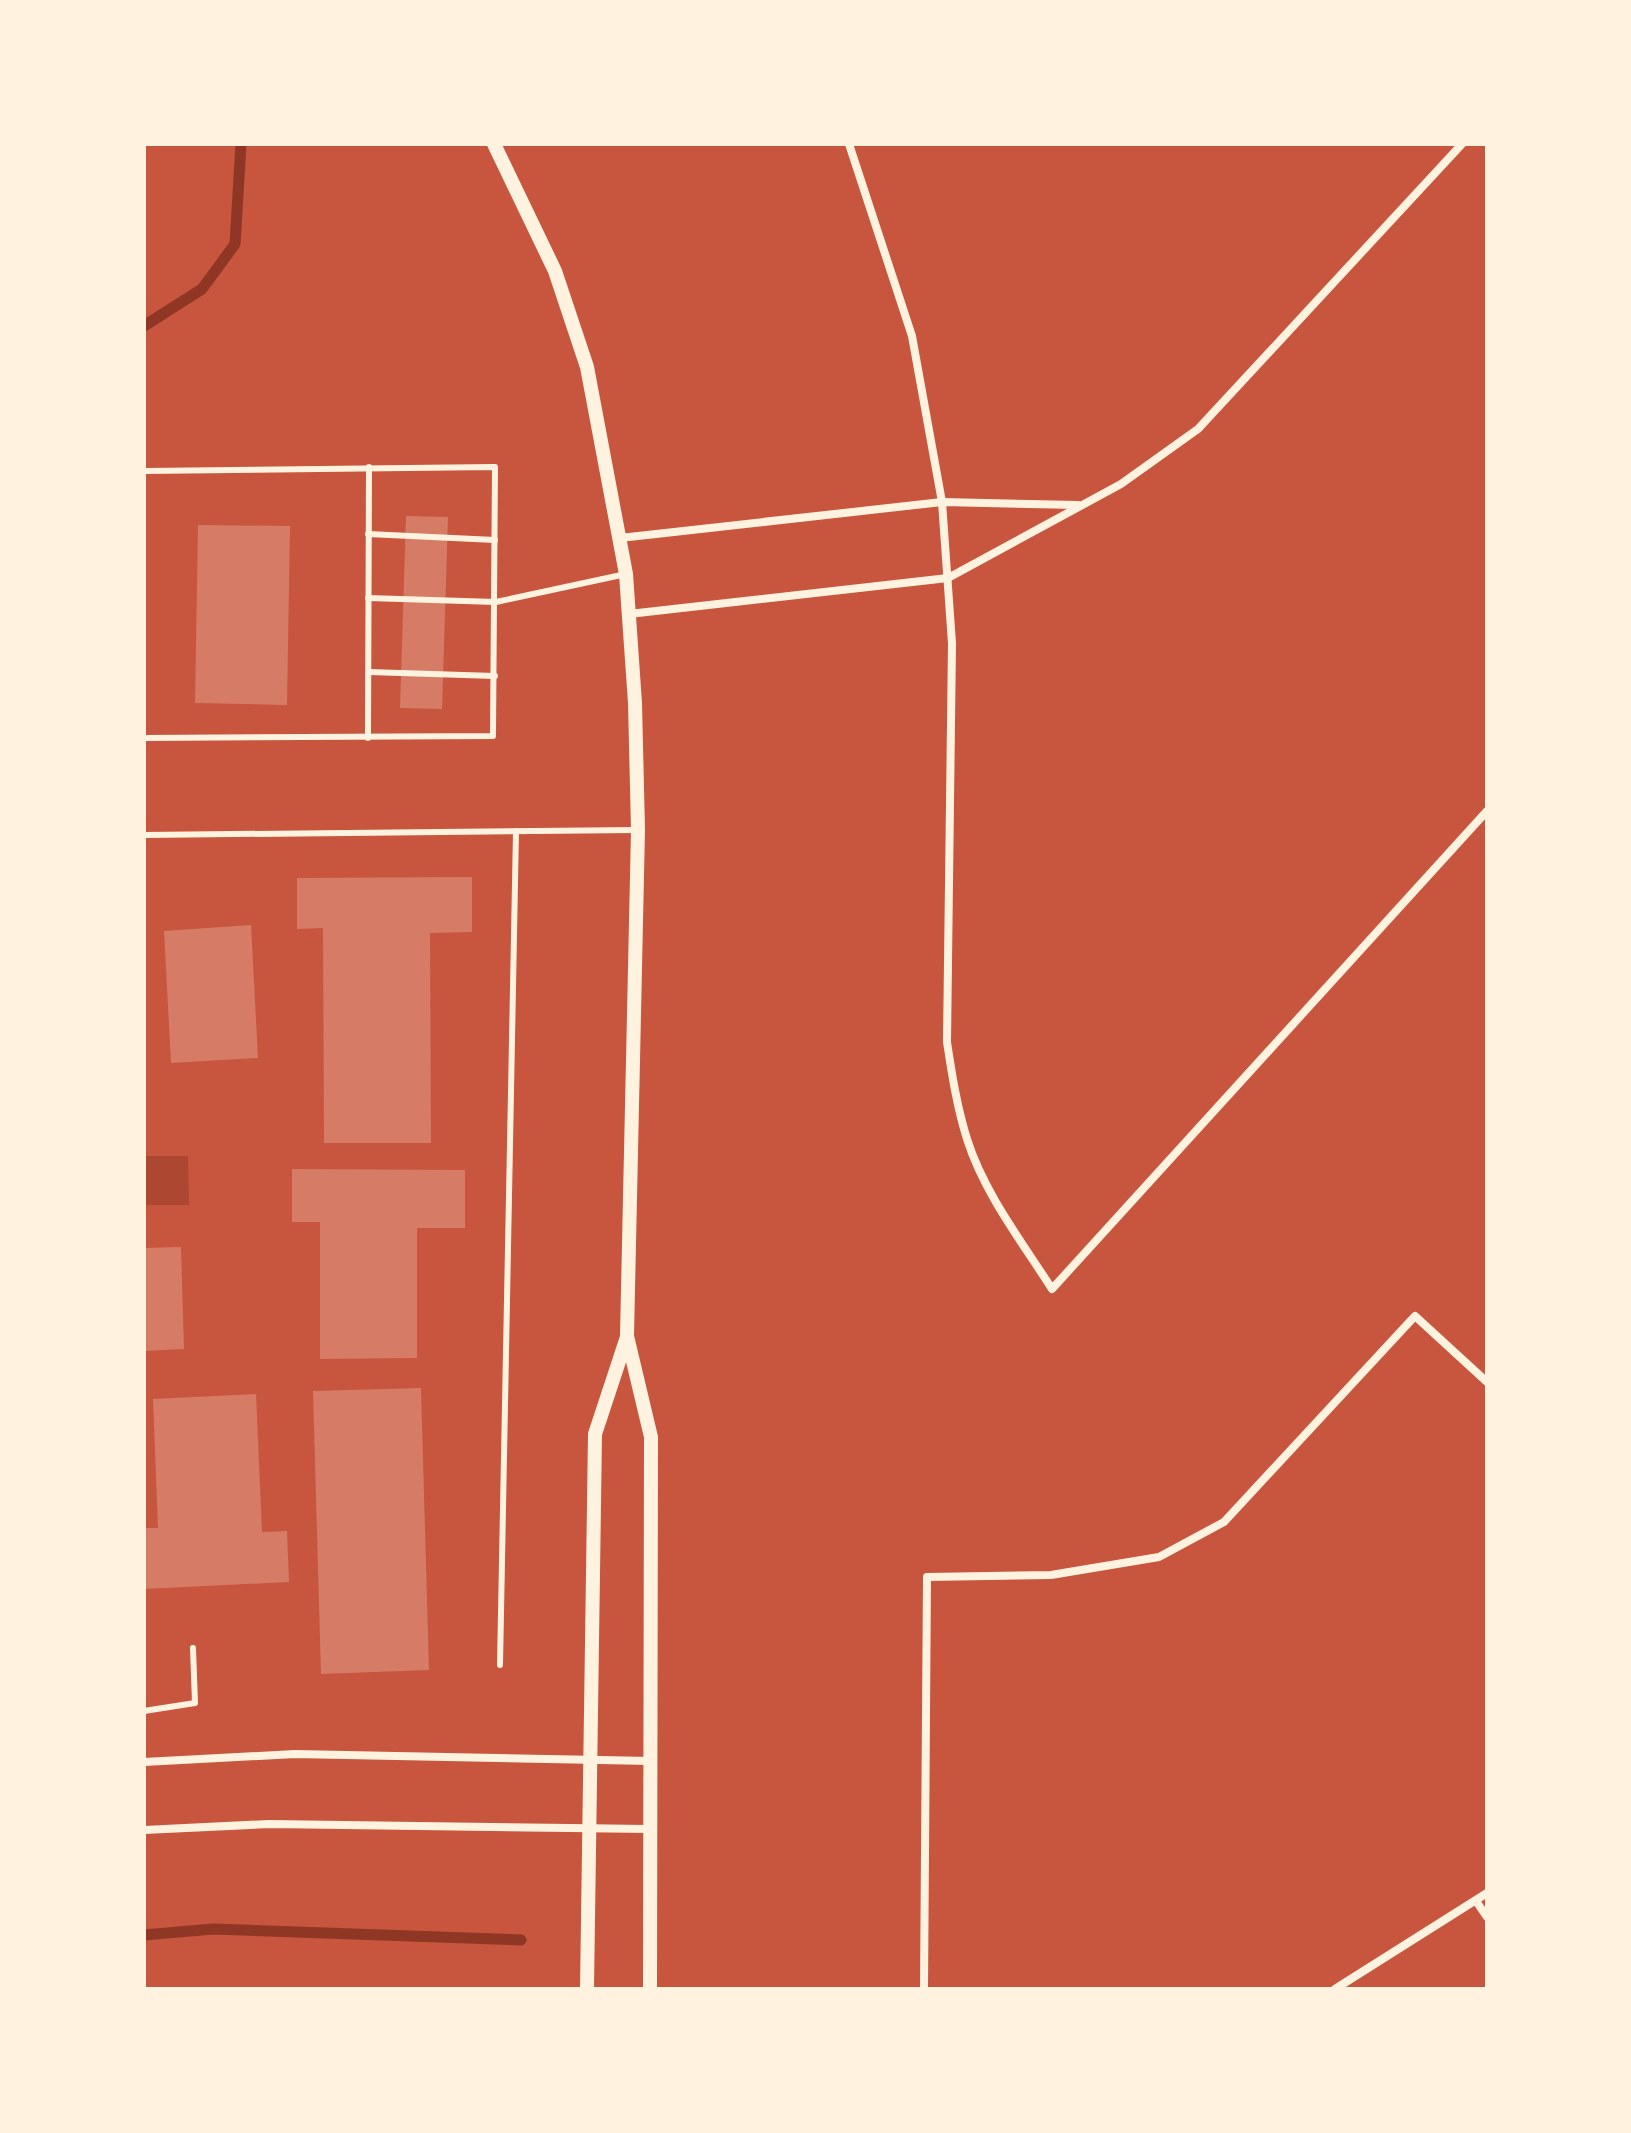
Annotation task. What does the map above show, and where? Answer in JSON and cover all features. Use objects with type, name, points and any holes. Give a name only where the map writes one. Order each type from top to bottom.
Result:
[{"type":"street","points":[[494,144],[555,271],[587,367],[626,574],[635,703],[638,830],[627,1336],[651,1437],[650,1989]]},
{"type":"street","points":[[849,144],[912,336],[942,502],[952,643],[947,1042],[954,1091],[968,1142],[998,1204],[1052,1289],[1487,811]]},
{"type":"street","points":[[629,614],[948,578],[1121,484],[1198,429],[1462,144]]},
{"type":"street","points":[[620,538],[942,502],[1079,505]]},
{"type":"street","points":[[924,1989],[927,1577],[1051,1575],[1159,1557],[1224,1522],[1415,1316],[1487,1382]]},
{"type":"street","points":[[587,1989],[595,1434],[627,1336]]},
{"type":"street","points":[[144,1762],[295,1754],[651,1761]]},
{"type":"street","points":[[144,1830],[269,1824],[650,1829]]},
{"type":"street","points":[[1335,1989],[1487,1893]]},
{"type":"street","points":[[1476,1901],[1487,1917]]},
{"type":"lane","points":[[368,738],[369,467]]},
{"type":"lane","points":[[144,471],[495,467],[496,602],[493,736],[144,738]]},
{"type":"lane","points":[[368,534],[495,540]]},
{"type":"lane","points":[[368,598],[496,602],[626,574]]},
{"type":"lane","points":[[369,672],[495,676]]},
{"type":"lane","points":[[144,835],[638,830]]},
{"type":"lane","points":[[500,1665],[516,831]]},
{"type":"lane","points":[[144,1711],[195,1703],[193,1648]]},
{"type":"shaded area","points":[[144,1156],[188,1156],[189,1205],[144,1205]]},
{"type":"building","points":[[406,516],[448,517],[442,709],[400,708]]},
{"type":"building","points":[[198,525],[290,526],[287,705],[195,703]]},
{"type":"building","points":[[472,877],[472,932],[430,933],[431,1143],[324,1143],[323,928],[297,929],[297,878]]},
{"type":"building","points":[[251,925],[258,1058],[171,1063],[164,931]]},
{"type":"building","points":[[292,1169],[465,1170],[465,1228],[417,1228],[417,1358],[320,1359],[320,1222],[292,1222]]},
{"type":"building","points":[[181,1247],[184,1349],[144,1351],[144,1248]]},
{"type":"building","points":[[421,1388],[429,1670],[321,1674],[313,1391]]},
{"type":"building","points":[[256,1394],[262,1532],[287,1531],[289,1582],[144,1589],[144,1528],[158,1528],[153,1399]]},
{"type":"waterway","points":[[144,326],[202,289],[235,244],[241,144]]},
{"type":"waterway","points":[[144,1935],[213,1929],[521,1940]]}]
